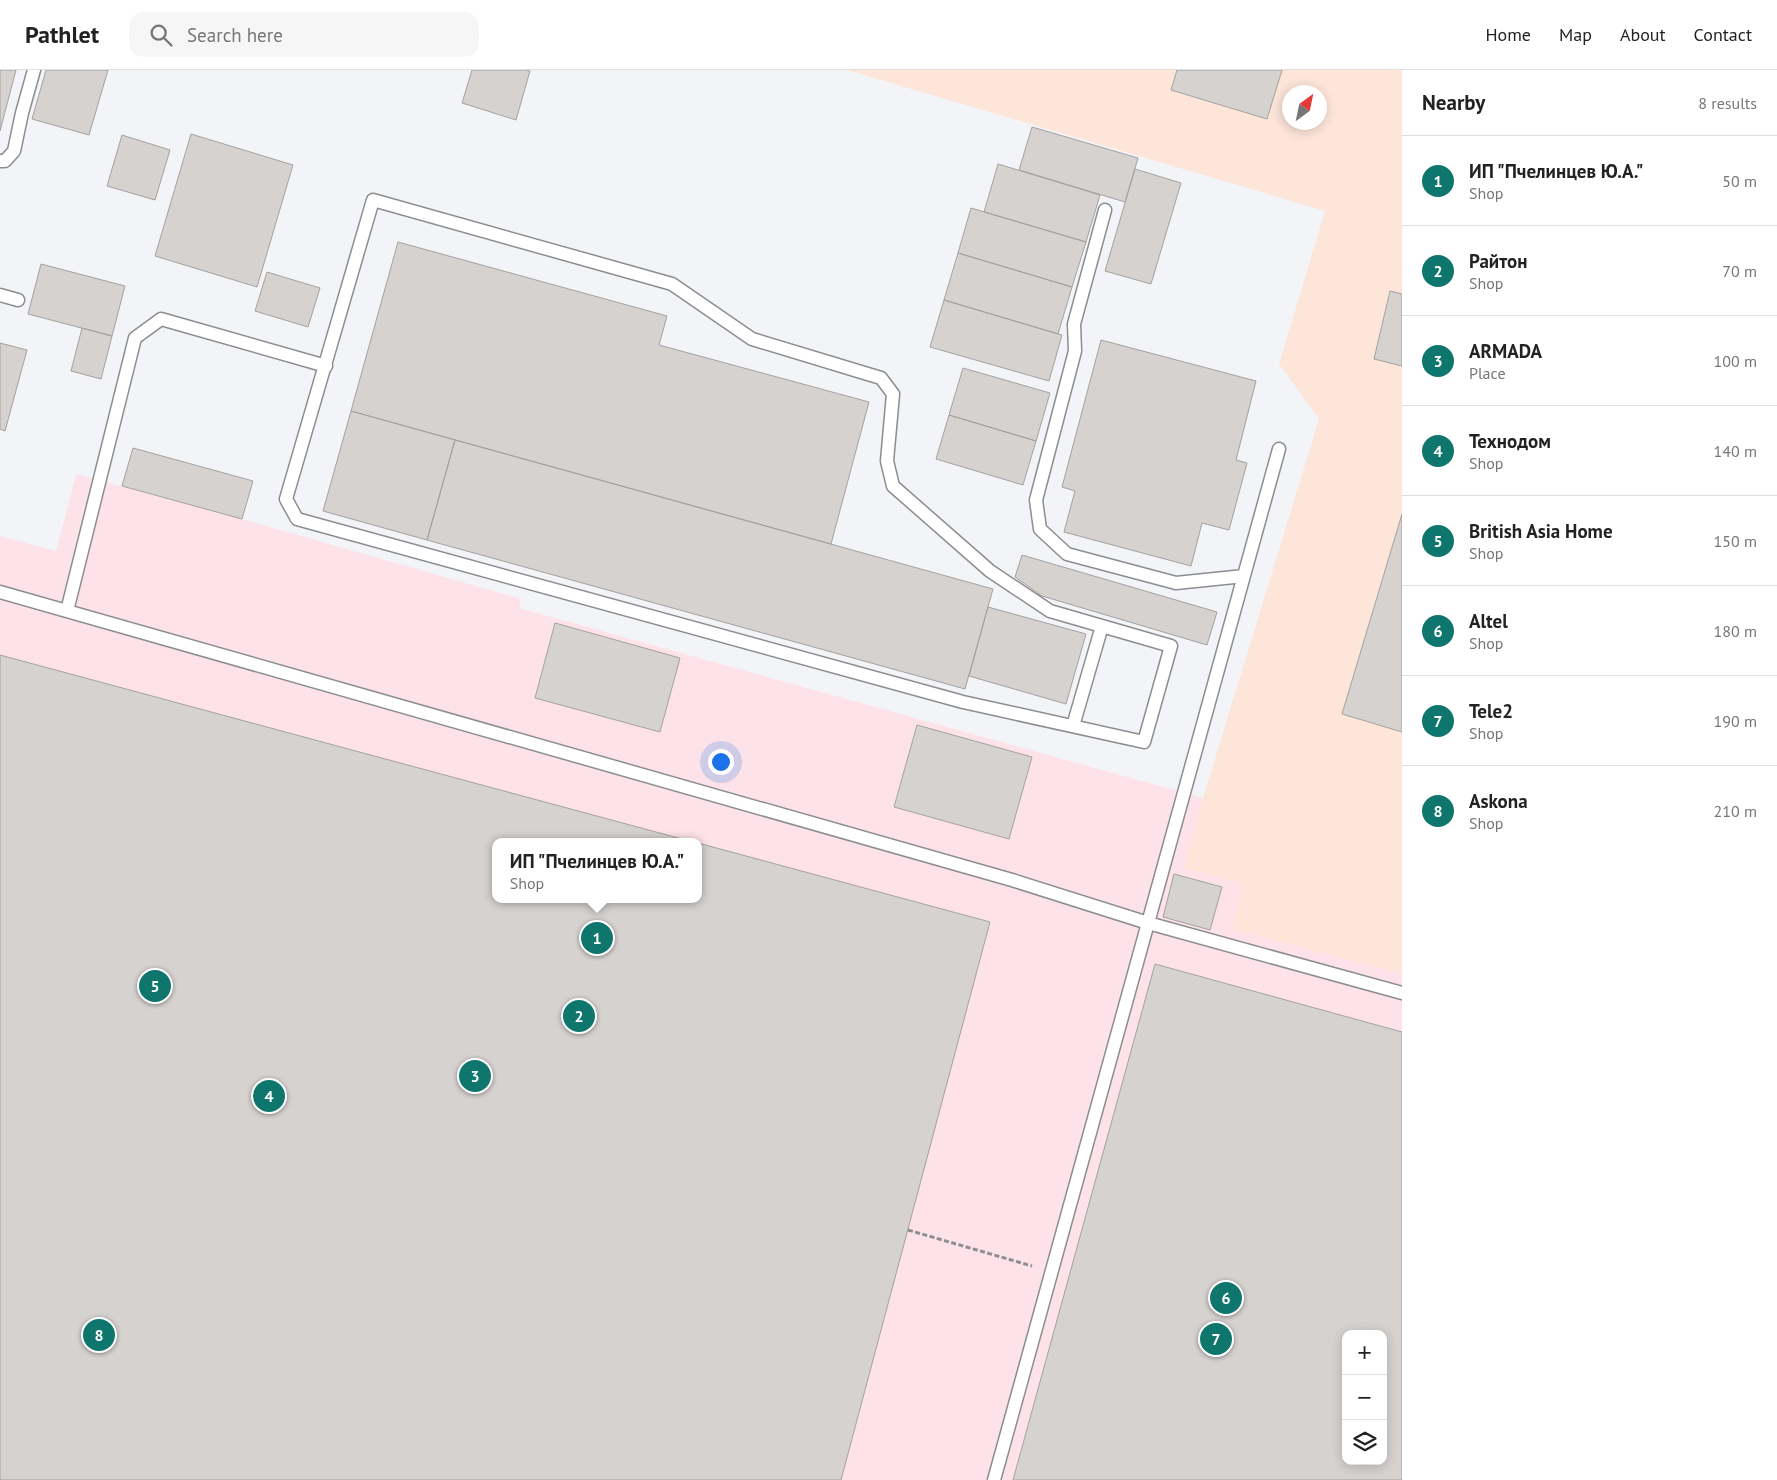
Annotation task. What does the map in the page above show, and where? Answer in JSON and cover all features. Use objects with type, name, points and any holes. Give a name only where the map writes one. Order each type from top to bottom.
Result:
[{"type":"lane","points":[[0,161],[5,162],[14,151],[34,70]]},
{"type":"lane","points":[[373,200],[672,284],[752,339],[881,378],[893,394],[887,460],[894,486],[990,571],[1050,610],[1171,646],[1144,742],[963,702],[297,519],[286,499],[326,366],[373,200]]},
{"type":"lane","points":[[1105,210],[1074,324],[1076,351],[1036,500],[1040,529],[1068,554],[1176,583],[1244,576]]},
{"type":"lane","points":[[0,295],[18,300]]},
{"type":"lane","points":[[66,611],[135,338],[161,320],[326,366]]},
{"type":"lane","points":[[994,1480],[1279,450]]},
{"type":"lane","points":[[0,592],[1012,880],[1148,924],[1402,993]]},
{"type":"lane","points":[[1073,726],[1102,626]]},
{"type":"path","points":[[908,1230],[1051,1271]]},
{"type":"shaded area","points":[[847,70],[1402,70],[1402,974],[1232,929],[1243,884],[1184,868],[1203,798],[1319,419],[1279,364],[1325,211]]},
{"type":"shaded area","points":[[76,474],[242,519],[521,599],[519,608],[1203,798],[1184,868],[1243,884],[1232,929],[1402,974],[1402,1480],[0,1480],[0,536],[56,551]]},
{"type":"building","points":[[0,70],[16,70],[0,131]]},
{"type":"building","points":[[46,70],[108,70],[89,135],[32,119]]},
{"type":"building","points":[[472,70],[530,71],[516,120],[462,103]]},
{"type":"building","points":[[1177,70],[1282,70],[1267,119],[1171,90]]},
{"type":"building","points":[[1032,127],[1138,158],[1125,202],[1019,170]]},
{"type":"building","points":[[191,134],[293,165],[257,287],[155,256]]},
{"type":"building","points":[[122,135],[170,150],[155,200],[107,186]]},
{"type":"building","points":[[998,164],[1100,195],[1086,242],[984,212]]},
{"type":"building","points":[[1135,169],[1181,183],[1151,284],[1105,271]]},
{"type":"building","points":[[971,208],[1086,242],[1072,287],[958,253]]},
{"type":"building","points":[[398,242],[667,316],[659,345],[869,402],[831,544],[351,411]]},
{"type":"building","points":[[958,253],[1072,287],[1058,334],[944,300]]},
{"type":"building","points":[[41,264],[125,286],[112,336],[28,314]]},
{"type":"building","points":[[267,272],[320,288],[308,327],[255,311]]},
{"type":"building","points":[[1390,291],[1402,294],[1402,366],[1374,359]]},
{"type":"building","points":[[944,300],[1062,335],[1049,381],[930,347]]},
{"type":"building","points":[[82,328],[112,336],[101,379],[71,371]]},
{"type":"building","points":[[1101,340],[1256,381],[1236,460],[1247,463],[1229,530],[1202,523],[1191,566],[1064,532],[1075,491],[1062,487]]},
{"type":"building","points":[[0,343],[27,350],[5,431],[0,429]]},
{"type":"building","points":[[963,368],[1050,393],[1036,441],[949,415]]},
{"type":"building","points":[[351,411],[455,440],[427,540],[323,511]]},
{"type":"building","points":[[949,415],[1036,441],[1023,485],[936,459]]},
{"type":"building","points":[[455,440],[993,589],[965,689],[427,540]]},
{"type":"building","points":[[133,448],[253,481],[242,519],[122,486]]},
{"type":"building","points":[[1402,514],[1402,732],[1342,714]]},
{"type":"building","points":[[1022,555],[1217,612],[1207,645],[1042,596],[1015,577]]},
{"type":"building","points":[[988,607],[1086,634],[1066,704],[969,676]]},
{"type":"building","points":[[555,623],[680,658],[660,732],[535,698]]},
{"type":"building","points":[[0,655],[678,838],[492,838],[492,903],[702,903],[702,844],[990,922],[841,1480],[0,1480]]},
{"type":"building","points":[[917,725],[1032,757],[1009,839],[894,807]]},
{"type":"building","points":[[1174,874],[1222,887],[1210,930],[1163,917]]},
{"type":"building","points":[[1155,964],[1402,1032],[1402,1480],[1013,1480]]},
{"type":"place","name":"ИП \"Пчелинцев Ю.А.\"","points":[[597,938]]},
{"type":"place","name":"British Asia Home","points":[[155,986]]},
{"type":"place","name":"Райтон","points":[[579,1016]]},
{"type":"place","name":"ARMADA","points":[[475,1076]]},
{"type":"place","name":"Технодом","points":[[269,1096]]},
{"type":"place","name":"Altel","points":[[1226,1298]]},
{"type":"place","name":"Askona","points":[[99,1335]]},
{"type":"place","name":"Tele2","points":[[1216,1339]]}]
